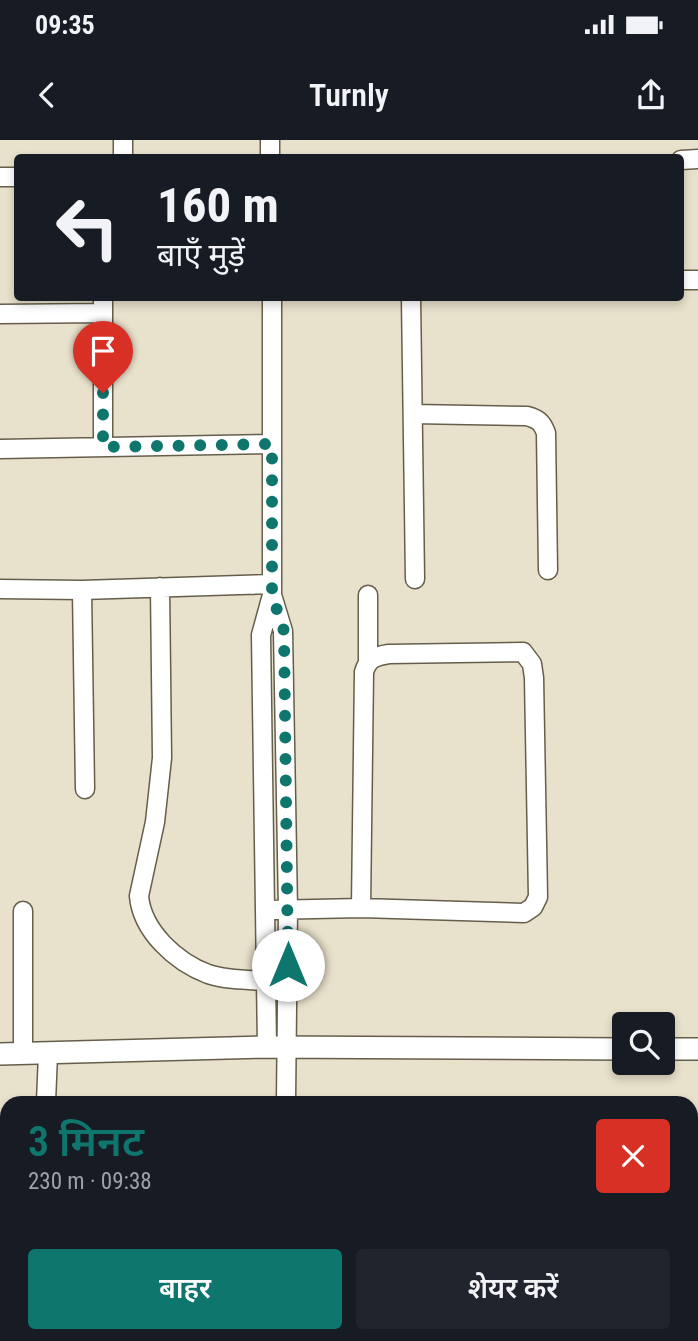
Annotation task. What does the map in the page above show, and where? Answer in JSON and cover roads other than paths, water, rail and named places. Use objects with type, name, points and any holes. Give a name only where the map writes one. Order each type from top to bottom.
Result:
[{"type":"street","points":[[272,301],[272,590],[261,635],[267,981],[285,1096]]},
{"type":"street","points":[[411,301],[415,579]]},
{"type":"street","points":[[0,314],[103,305],[103,447]]},
{"type":"street","points":[[413,414],[527,416],[543,424],[546,433],[548,570]]},
{"type":"street","points":[[0,449],[272,444]]},
{"type":"street","points":[[0,589],[160,587],[272,590]]},
{"type":"street","points":[[160,587],[162,758],[155,822],[139,896],[140,908],[161,942],[188,963],[209,974],[267,981]]},
{"type":"street","points":[[82,590],[85,789]]},
{"type":"street","points":[[272,590],[284,631],[288,910],[278,1047]]},
{"type":"street","points":[[361,908],[363,672],[368,661],[368,595]]},
{"type":"street","points":[[267,910],[361,908],[524,913],[533,907],[538,897],[532,664],[523,652],[389,654],[376,656],[368,661]]},
{"type":"street","points":[[23,911],[23,1053]]},
{"type":"street","points":[[0,1054],[278,1047],[612,1049]]},
{"type":"street","points":[[675,1049],[698,1049]]},
{"type":"street","points":[[46,1096],[48,1054]]}]
